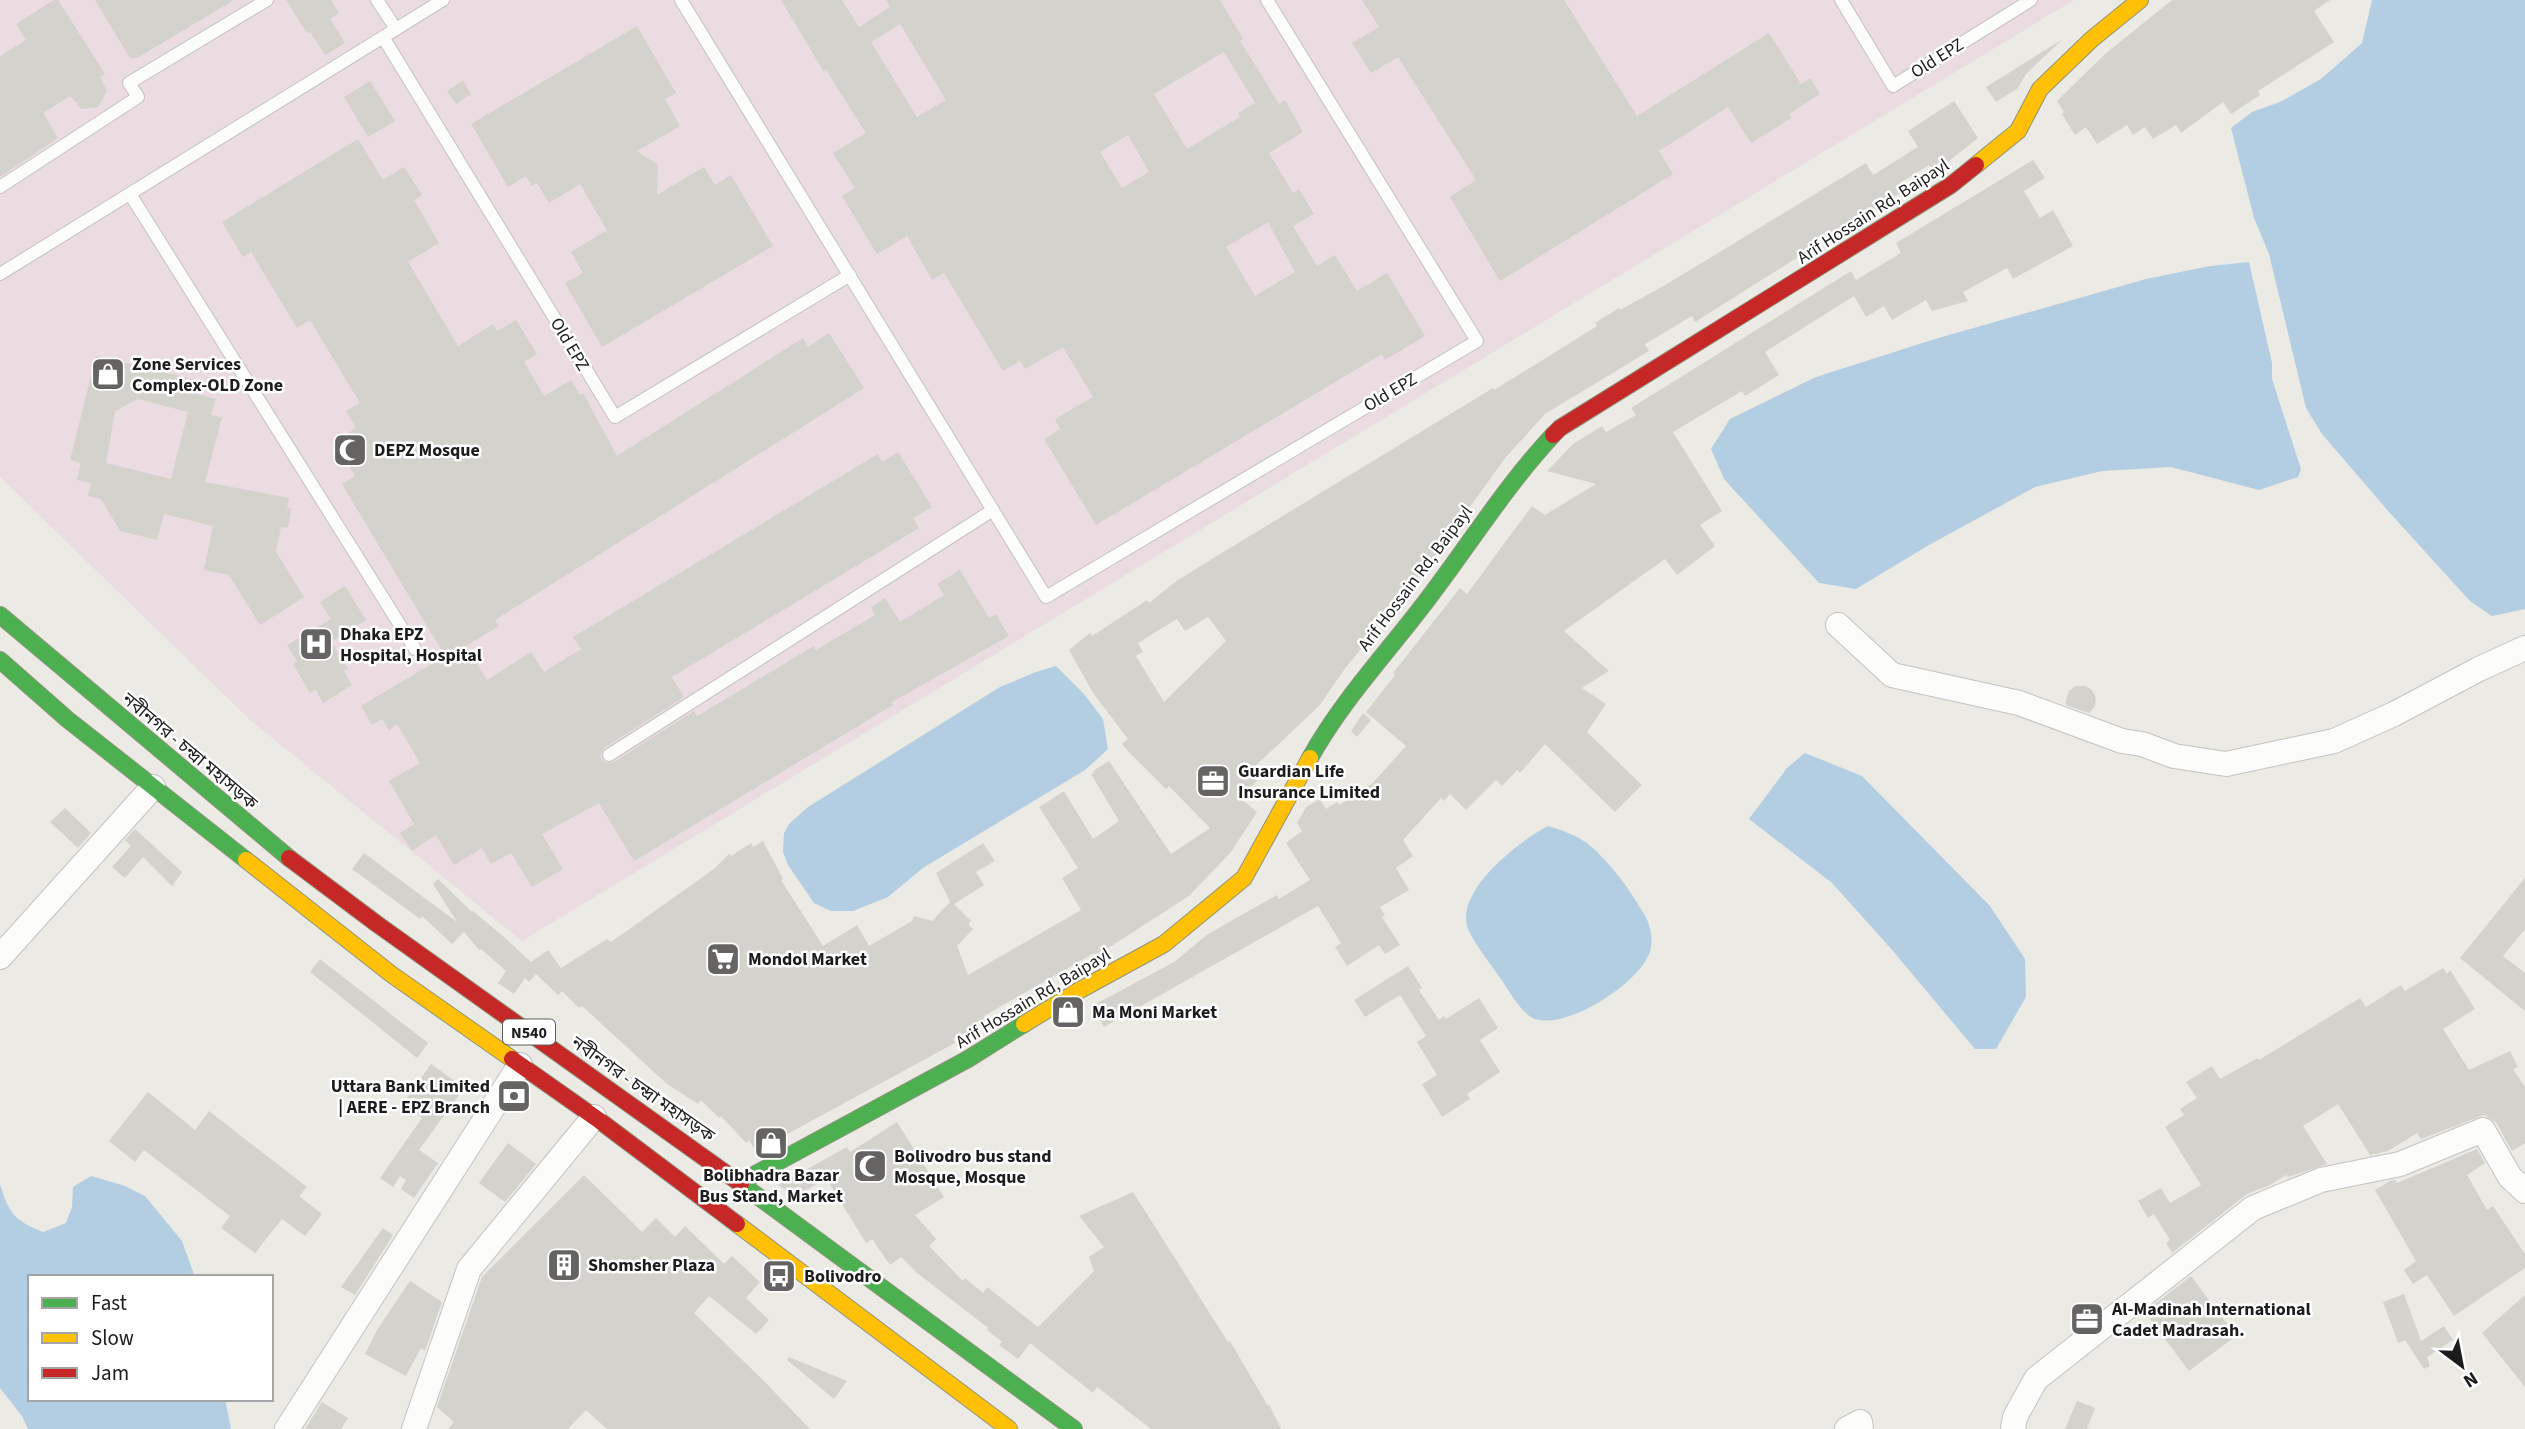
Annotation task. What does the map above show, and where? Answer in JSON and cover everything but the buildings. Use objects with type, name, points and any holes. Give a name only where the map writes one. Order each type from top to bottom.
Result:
[{"type":"main road","name":"Arif Hossain Rd, Baipayl","points":[[740,1183],[968,1059],[1078,991],[1164,944],[1244,877],[1325,732],[1362,680],[1425,603],[1522,469],[1560,428],[1951,185],[2018,131],[2040,89],[2092,39],[2140,0]]},
{"type":"main road","name":"নবীনগর - চন্দ্রা মহাসড়ক","points":[[0,615],[265,840],[387,932],[740,1183],[1074,1429]]},
{"type":"main road","name":"N540","points":[[0,660],[67,719],[391,974],[594,1117],[1009,1429]]},
{"type":"street","points":[[1838,625],[1892,675],[2019,703],[2122,741],[2142,744],[2174,756],[2226,764],[2334,740],[2395,714],[2525,648]]},
{"type":"street","points":[[0,957],[153,787]]},
{"type":"street","points":[[287,1429],[520,1065]]},
{"type":"street","points":[[414,1429],[469,1269],[594,1117]]},
{"type":"street","points":[[2013,1429],[2015,1417],[2036,1379],[2253,1208],[2321,1180],[2400,1164],[2483,1130],[2510,1177],[2525,1191]]},
{"type":"street","points":[[1846,1429],[1860,1422],[1861,1429]]},
{"type":"lane","points":[[0,187],[138,97],[129,83],[267,0]]},
{"type":"lane","points":[[377,0],[396,29]]},
{"type":"lane","points":[[0,274],[443,0]]},
{"type":"lane","name":"Old EPZ","points":[[681,0],[1046,597],[1477,341],[1268,0]]},
{"type":"lane","name":"Old EPZ","points":[[1842,0],[1893,86],[2031,0]]},
{"type":"lane","name":"Old EPZ","points":[[383,37],[615,417],[850,275]]},
{"type":"lane","points":[[130,194],[415,649]]},
{"type":"lane","points":[[609,755],[993,510]]},
{"type":"shaded area","points":[[0,0],[2074,0],[522,941],[250,720],[0,477]]},
{"type":"water","points":[[2372,0],[2525,0],[2525,609],[2492,616],[2470,601],[2322,434],[2306,408],[2269,254],[2254,218],[2231,128],[2252,112],[2280,102],[2321,79],[2362,43]]},
{"type":"water","points":[[2249,262],[2272,363],[2272,379],[2301,469],[2298,477],[2259,490],[2171,467],[2102,471],[2035,487],[1856,589],[1819,583],[1724,479],[1711,449],[1730,419],[1816,377],[1935,339],[2146,279],[2210,266]]},
{"type":"water","points":[[1056,666],[1084,694],[1103,719],[1108,749],[1085,770],[923,868],[888,897],[853,911],[831,911],[814,903],[788,865],[783,852],[784,833],[789,824],[808,807],[1000,687]]},
{"type":"water","points":[[1805,753],[1862,776],[1990,906],[2025,959],[2026,997],[1996,1049],[1975,1049],[1832,883],[1749,819],[1787,768]]},
{"type":"water","points":[[1548,826],[1583,840],[1609,865],[1644,914],[1652,942],[1642,966],[1618,990],[1585,1010],[1553,1020],[1539,1020],[1528,1015],[1518,1005],[1468,929],[1466,914],[1471,899],[1492,869],[1521,843]]},
{"type":"water","points":[[91,1176],[125,1186],[145,1196],[182,1241],[194,1275],[28,1275],[28,1401],[225,1401],[231,1429],[28,1429],[22,1416],[0,1388],[0,1184],[14,1215],[25,1224],[43,1232],[66,1223],[72,1207],[73,1187]]},
{"type":"traffic: fast","points":[[1310,758],[1349,698],[1424,604],[1518,476],[1553,435]]},
{"type":"traffic: fast","points":[[0,615],[289,858]]},
{"type":"traffic: fast","points":[[0,660],[67,719],[246,860]]},
{"type":"traffic: fast","points":[[739,1183],[968,1059],[1024,1024]]},
{"type":"traffic: fast","points":[[741,1184],[1074,1429]]},
{"type":"traffic: slow","points":[[1976,165],[2018,131],[2040,89],[2092,39],[2140,0]]},
{"type":"traffic: slow","points":[[1024,1024],[1164,944],[1244,878],[1310,758]]},
{"type":"traffic: slow","points":[[246,860],[391,974],[512,1059]]},
{"type":"traffic: slow","points":[[737,1224],[1009,1429]]},
{"type":"traffic: jam","points":[[1553,435],[1560,428],[1951,185],[1976,165]]},
{"type":"traffic: jam","points":[[289,858],[741,1184]]},
{"type":"traffic: jam","points":[[512,1059],[737,1224]]},
{"type":"place","name":"Zone Services Complex-OLD Zone","points":[[108,374]]},
{"type":"place","name":"DEPZ Mosque","points":[[350,450]]},
{"type":"place","name":"Dhaka EPZ Hospital, Hospital","points":[[316,644]]},
{"type":"place","name":"Guardian Life Insurance Limited","points":[[1213,781]]},
{"type":"place","name":"Mondol Market","points":[[723,959]]},
{"type":"place","name":"Ma Moni Market","points":[[1068,1012]]},
{"type":"place","name":"Uttara Bank Limited | AERE - EPZ Branch","points":[[514,1096]]},
{"type":"place","name":"Bolibhadra Bazar Bus Stand, Market","points":[[771,1143]]},
{"type":"place","name":"Bolivodro bus stand Mosque, Mosque","points":[[870,1166]]},
{"type":"place","name":"Shomsher Plaza","points":[[564,1265]]},
{"type":"place","name":"Bolivodro","points":[[779,1276]]},
{"type":"place","name":"Al-Madinah International Cadet Madrasah.","points":[[2087,1319]]}]
